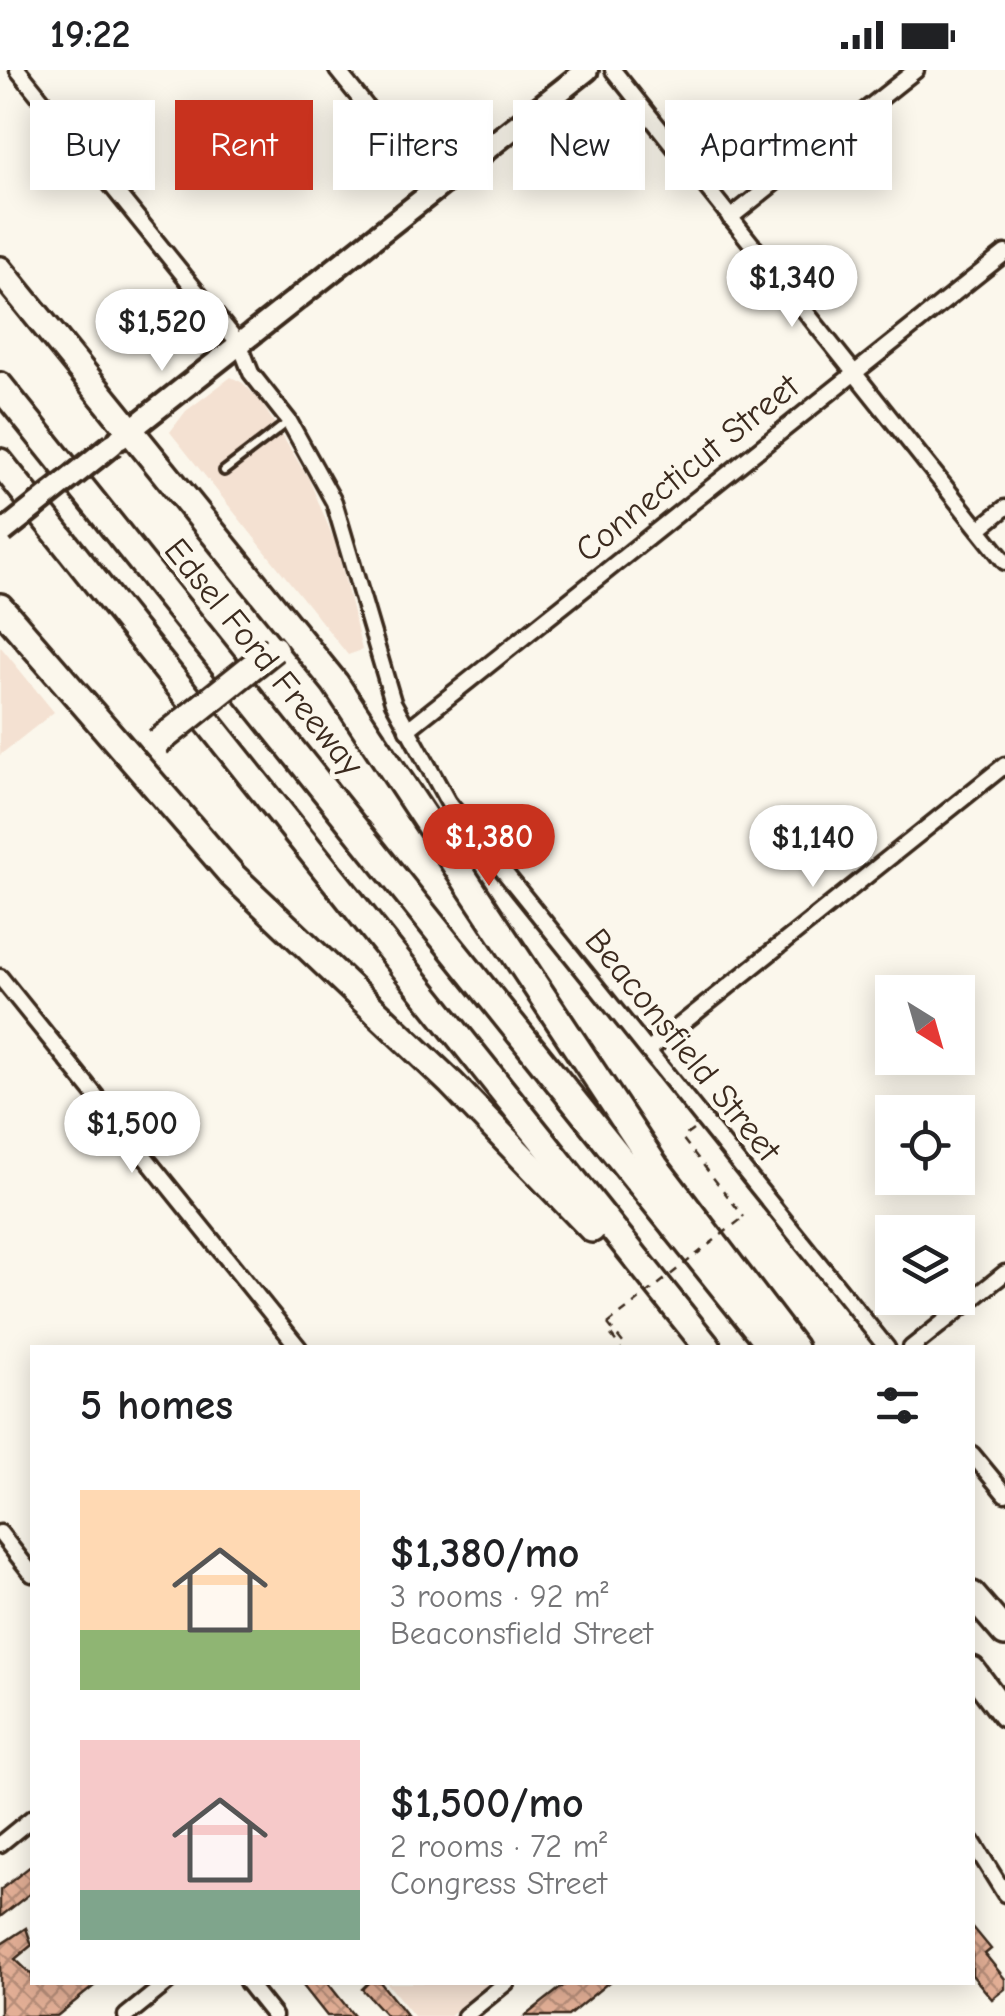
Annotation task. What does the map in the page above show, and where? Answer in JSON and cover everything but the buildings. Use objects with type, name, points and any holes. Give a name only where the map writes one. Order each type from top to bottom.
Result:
[{"type":"highway","points":[[0,270],[123,437],[284,617],[376,739],[655,1166],[792,1345]]},
{"type":"highway","name":"Edsel Ford Freeway","points":[[0,386],[770,1345]]},
{"type":"highway","points":[[0,462],[706,1345]]},
{"type":"highway","points":[[0,607],[264,908],[451,1083],[618,1258],[676,1308]]},
{"type":"highway","points":[[120,748],[139,750],[158,742],[274,649],[283,634],[284,617]]},
{"type":"highway","points":[[975,1598],[1005,1633]]},
{"type":"highway","points":[[975,1674],[1005,1714]]},
{"type":"main road","points":[[493,141],[576,73]]},
{"type":"main road","points":[[2,533],[434,190]]},
{"type":"street","name":"Beaconsfield Street","points":[[18,70],[240,346],[251,373],[289,421],[334,502],[374,643],[406,730],[448,802],[885,1345]]},
{"type":"street","points":[[338,70],[362,100]]},
{"type":"street","points":[[614,70],[1005,562]]},
{"type":"street","points":[[730,218],[916,70]]},
{"type":"street","name":"Connecticut Street","points":[[406,730],[1005,254]]},
{"type":"street","points":[[979,529],[1005,508]]},
{"type":"street","points":[[649,1050],[1005,765]]},
{"type":"street","points":[[0,977],[297,1345]]},
{"type":"street","points":[[915,1345],[1005,1273]]},
{"type":"street","points":[[975,1458],[1005,1494]]},
{"type":"street","points":[[0,1534],[30,1572]]},
{"type":"street","points":[[0,1844],[30,1820]]},
{"type":"street","points":[[975,1846],[1005,1894]]},
{"type":"street","points":[[126,2016],[164,1985]]},
{"type":"street","points":[[249,1985],[274,2016]]},
{"type":"street","points":[[465,2016],[503,1985]]},
{"type":"lane","points":[[224,470],[289,421]]},
{"type":"path","points":[[622,1345],[608,1324],[744,1216],[682,1138],[705,1119]]},
{"type":"path","points":[[611,1335],[621,1345]]},
{"type":"shaded area","points":[[231,377],[243,383],[261,402],[309,479],[337,547],[362,650],[348,655],[170,432],[186,411]]},
{"type":"shaded area","points":[[0,646],[54,712],[0,755]]},
{"type":"shaded area","points":[[389,1985],[488,1985],[449,2016],[414,2016]]}]
